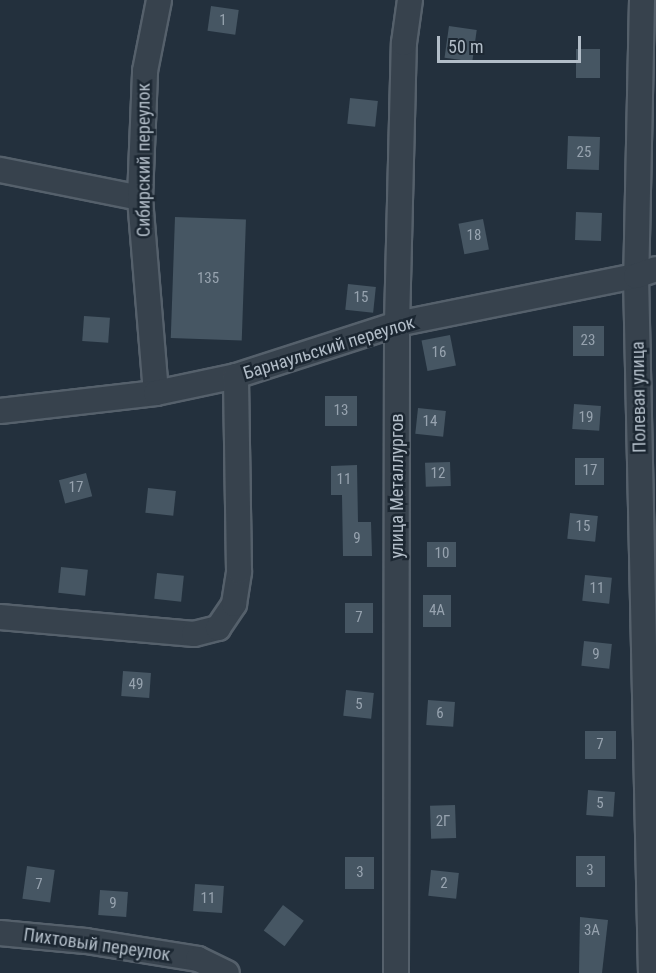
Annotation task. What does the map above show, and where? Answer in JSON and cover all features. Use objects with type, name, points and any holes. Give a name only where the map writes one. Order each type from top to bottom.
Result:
[{"type":"street","name":"Сибирский переулок","points":[[156,393],[140,198],[145,71],[159,0]]},
{"type":"street","name":"улица Металлургов","points":[[396,973],[397,324],[404,43],[410,0]]},
{"type":"street","name":"Полевая улица","points":[[642,0],[651,973]]},
{"type":"street","points":[[0,170],[140,198]]},
{"type":"street","name":"Барнаульский переулок","points":[[0,411],[156,393],[236,376],[397,324],[646,273]]},
{"type":"street","points":[[0,617],[195,634],[218,628],[234,604],[239,571],[236,376]]},
{"type":"street","name":"Пихтовый переулок","points":[[0,933],[86,941],[198,959],[228,973]]},
{"type":"building","points":[[211,6],[239,10],[235,35],[208,31]]},
{"type":"building","points":[[449,26],[477,30],[472,62],[445,58]]},
{"type":"building","points":[[576,49],[600,49],[600,78],[576,78]]},
{"type":"building","points":[[350,98],[378,101],[375,127],[347,124]]},
{"type":"building","points":[[568,136],[600,137],[599,170],[567,169]]},
{"type":"building","points":[[576,212],[602,213],[601,241],[575,240]]},
{"type":"building","points":[[175,217],[246,219],[242,340],[171,338]]},
{"type":"building","points":[[483,219],[489,249],[464,254],[458,224]]},
{"type":"building","points":[[348,284],[376,287],[373,313],[345,310]]},
{"type":"building","points":[[84,316],[110,318],[108,343],[82,341]]},
{"type":"building","points":[[573,326],[604,326],[604,356],[573,356]]},
{"type":"building","points":[[450,335],[456,365],[427,371],[422,341]]},
{"type":"building","points":[[325,396],[357,396],[357,426],[325,426]]},
{"type":"building","points":[[574,404],[601,406],[599,431],[572,429]]},
{"type":"building","points":[[418,408],[446,411],[443,437],[415,434]]},
{"type":"building","points":[[575,458],[604,458],[604,485],[575,485]]},
{"type":"building","points":[[450,462],[451,486],[426,487],[425,463]]},
{"type":"building","points":[[357,465],[358,522],[371,522],[372,556],[343,556],[342,495],[331,495],[331,466]]},
{"type":"building","points":[[86,473],[92,496],[65,503],[59,480]]},
{"type":"building","points":[[148,488],[176,491],[173,516],[145,513]]},
{"type":"building","points":[[570,513],[598,516],[595,542],[567,539]]},
{"type":"building","points":[[427,542],[456,542],[456,567],[427,567]]},
{"type":"building","points":[[61,567],[88,570],[85,596],[58,593]]},
{"type":"building","points":[[157,573],[184,576],[181,602],[154,599]]},
{"type":"building","points":[[585,575],[612,578],[609,604],[582,601]]},
{"type":"building","points":[[423,595],[451,595],[451,627],[423,627]]},
{"type":"building","points":[[345,603],[373,603],[373,633],[345,633]]},
{"type":"building","points":[[584,641],[612,644],[609,669],[581,666]]},
{"type":"building","points":[[123,671],[151,673],[149,698],[121,696]]},
{"type":"building","points":[[346,690],[374,693],[371,719],[343,716]]},
{"type":"building","points":[[428,700],[455,702],[453,727],[426,725]]},
{"type":"building","points":[[585,731],[616,731],[616,759],[585,759]]},
{"type":"building","points":[[588,790],[615,792],[613,817],[586,815]]},
{"type":"building","points":[[455,805],[456,838],[431,839],[430,806]]},
{"type":"building","points":[[576,856],[605,856],[605,887],[576,887]]},
{"type":"building","points":[[345,857],[374,857],[374,889],[345,889]]},
{"type":"building","points":[[27,866],[55,870],[50,903],[22,899]]},
{"type":"building","points":[[431,870],[459,873],[456,899],[428,896]]},
{"type":"building","points":[[195,884],[224,886],[222,913],[193,911]]},
{"type":"building","points":[[100,890],[128,892],[126,917],[98,915]]},
{"type":"building","points":[[283,905],[304,921],[285,946],[264,931]]},
{"type":"building","points":[[580,917],[608,920],[602,973],[579,973]]}]
